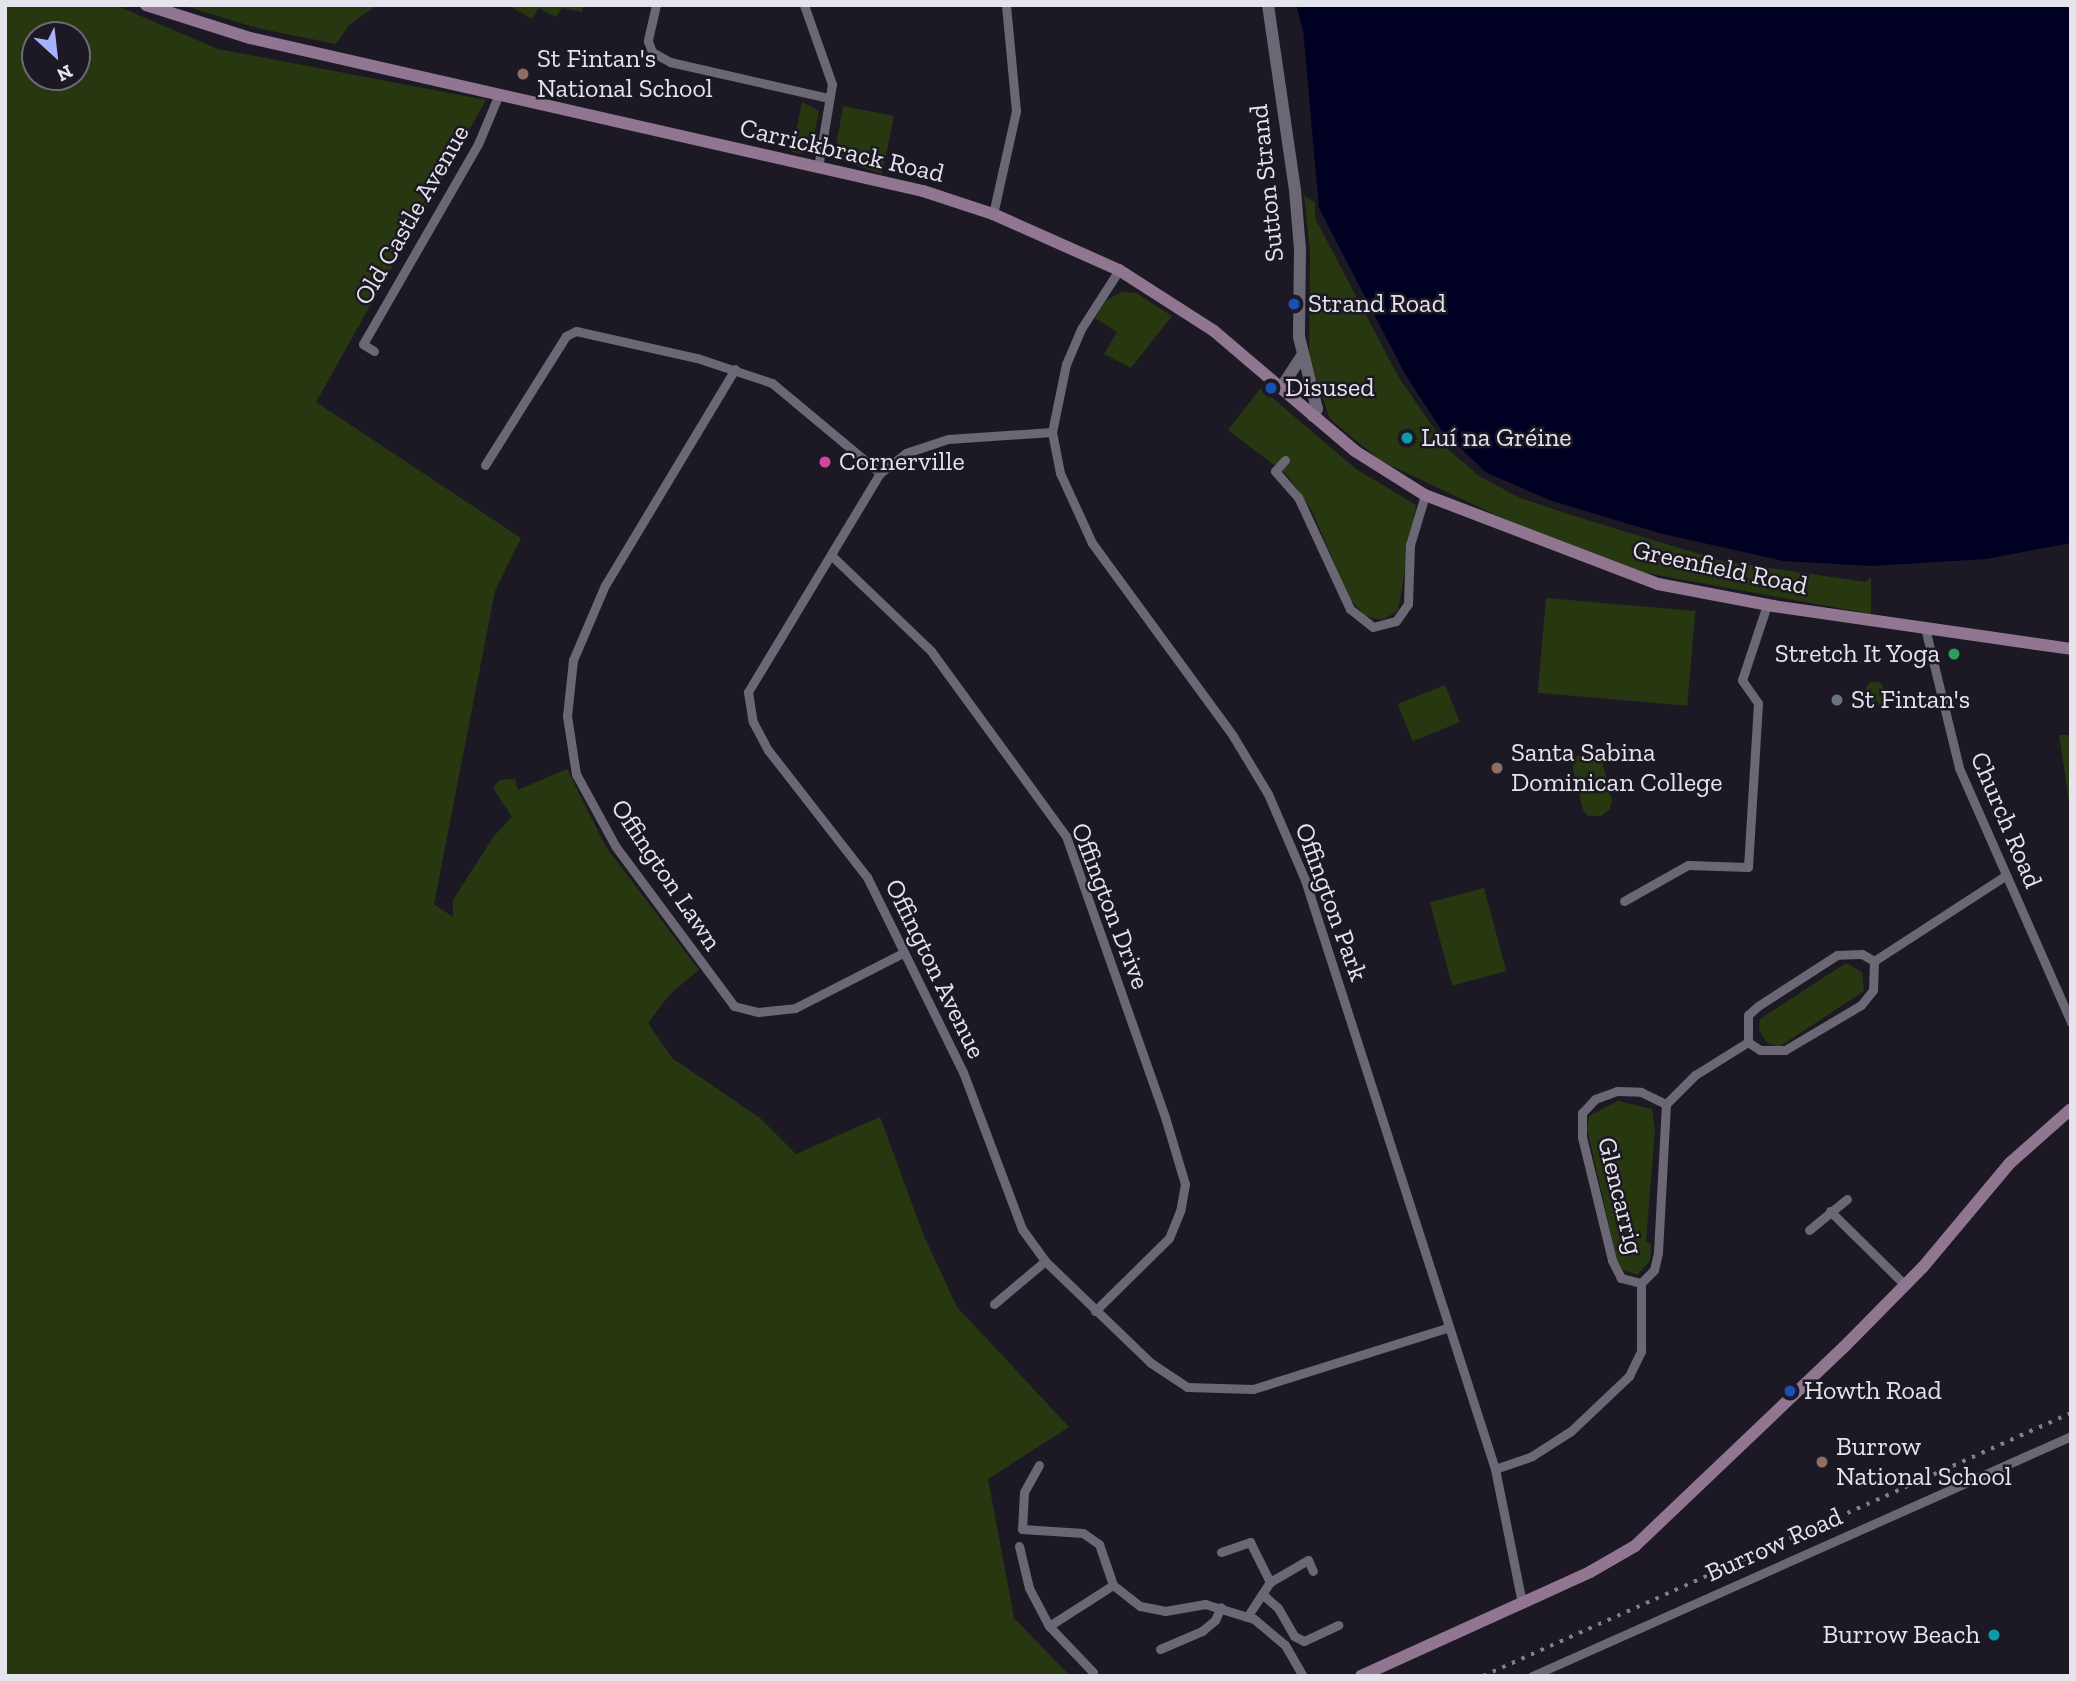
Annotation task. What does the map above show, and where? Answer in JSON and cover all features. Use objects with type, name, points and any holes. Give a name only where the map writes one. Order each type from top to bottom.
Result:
[{"type":"main road","name":"Carrickbrack Road","points":[[146,5],[250,38],[923,191],[993,214],[1119,270],[1214,331],[1313,416]]},
{"type":"main road","name":"Greenfield Road","points":[[1313,416],[1376,467],[1425,495],[1658,584],[1767,605],[2071,649]]},
{"type":"main road","points":[[1361,1676],[1522,1603],[1635,1546],[1731,1458],[1905,1285],[2010,1163],[2071,1109]]},
{"type":"street","points":[[656,5],[648,41],[652,52],[670,62],[829,98]]},
{"type":"street","points":[[804,5],[832,84],[818,168]]},
{"type":"street","points":[[993,214],[1016,111],[1006,5]]},
{"type":"street","name":"Sutton Strand","points":[[1268,5],[1295,190],[1301,357],[1317,410],[1313,416]]},
{"type":"street","name":"Old Castle Avenue","points":[[374,351],[363,344],[478,145],[499,94]]},
{"type":"street","name":"Offington Park","points":[[1119,270],[1081,329],[1066,364],[1052,432],[1068,498],[1092,543],[1233,736],[1268,794],[1305,880],[1447,1328],[1495,1469],[1522,1603]]},
{"type":"street","points":[[485,465],[566,336],[576,331],[735,369],[772,383],[880,473]]},
{"type":"street","points":[[1281,388],[1301,357]]},
{"type":"street","name":"Offington Lawn","points":[[735,369],[605,585],[573,660],[567,716],[576,774],[616,847],[734,1006],[758,1012],[795,1008],[903,953]]},
{"type":"street","name":"Offington Avenue","points":[[1052,432],[948,439],[906,453],[880,473],[832,556],[779,635],[748,692],[753,722],[768,750],[867,877],[963,1072],[1022,1229],[1045,1261],[1151,1363],[1187,1387],[1209,1391],[1253,1390],[1447,1328]]},
{"type":"street","points":[[1285,460],[1275,471],[1298,497],[1350,609],[1373,627],[1396,621],[1408,604],[1410,545],[1425,495]]},
{"type":"street","name":"Offington Drive","points":[[832,556],[931,651],[1066,836],[1161,1104],[1185,1184],[1180,1211],[1168,1238],[1095,1311]]},
{"type":"street","points":[[1624,901],[1688,865],[1748,867],[1758,707],[1756,696],[1742,680],[1767,605]]},
{"type":"street","name":"Church Road","points":[[1925,628],[1959,768],[2071,1022]]},
{"type":"street","points":[[1874,961],[2005,876]]},
{"type":"street","points":[[1748,1042],[1748,1015],[1837,955],[1862,954],[1874,961]]},
{"type":"street","points":[[1748,1042],[1767,1052],[1785,1050],[1861,1005],[1873,990],[1874,961]]},
{"type":"street","points":[[1666,1104],[1695,1075],[1748,1042]]},
{"type":"street","name":"Glencarrig","points":[[1495,1469],[1532,1456],[1571,1431],[1629,1376],[1641,1352],[1641,1283],[1654,1270],[1658,1252],[1666,1104],[1641,1092],[1617,1091],[1595,1099],[1582,1113],[1582,1138],[1612,1260],[1621,1278],[1641,1283]]},
{"type":"street","points":[[1809,1230],[1847,1199]]},
{"type":"street","points":[[1830,1211],[1905,1285]]},
{"type":"street","points":[[993,1304],[1045,1261]]},
{"type":"street","name":"Burrow Road","points":[[1532,1676],[2071,1436]]},
{"type":"street","points":[[1039,1465],[1024,1492],[1022,1529],[1083,1533],[1099,1544],[1113,1585],[1140,1606],[1165,1611],[1221,1607],[1247,1617],[1285,1645],[1303,1676]]},
{"type":"street","points":[[1221,1552],[1250,1542],[1270,1582]]},
{"type":"street","points":[[1019,1546],[1029,1588],[1049,1626],[1093,1672]]},
{"type":"street","points":[[1247,1617],[1270,1582],[1308,1560],[1313,1571]]},
{"type":"street","points":[[1049,1626],[1113,1585]]},
{"type":"street","points":[[1262,1594],[1278,1608],[1294,1636],[1304,1641],[1339,1625]]},
{"type":"street","points":[[1160,1649],[1202,1631],[1215,1620],[1221,1607]]},
{"type":"green space","points":[[5,5],[115,5],[218,49],[486,100],[316,402],[521,538],[495,591],[434,904],[453,917],[453,900],[494,836],[512,817],[493,788],[500,780],[515,779],[518,790],[567,769],[606,847],[699,970],[670,994],[648,1023],[672,1058],[760,1118],[796,1154],[880,1117],[924,1236],[957,1307],[1069,1427],[988,1479],[1014,1618],[1070,1676],[5,1676]]},
{"type":"green space","points":[[182,5],[377,5],[350,24],[336,44],[257,28]]},
{"type":"green space","points":[[508,5],[583,5],[582,12],[562,8],[556,17],[539,8],[532,19]]},
{"type":"green space","points":[[802,102],[819,111],[812,146],[802,154],[792,152]]},
{"type":"green space","points":[[843,106],[894,116],[882,174],[834,158]]},
{"type":"green space","points":[[1304,196],[1315,202],[1315,218],[1399,378],[1449,450],[1479,476],[1520,498],[1722,561],[1866,582],[1871,577],[1871,614],[1646,573],[1515,524],[1381,461],[1330,419],[1309,357],[1310,251]]},
{"type":"green space","points":[[1122,292],[1136,293],[1172,316],[1131,368],[1104,354],[1117,332],[1095,318],[1106,300]]},
{"type":"green space","points":[[1261,388],[1356,469],[1416,505],[1398,611],[1382,620],[1365,616],[1350,599],[1311,509],[1287,475],[1228,430]]},
{"type":"green space","points":[[1546,598],[1695,611],[1687,706],[1538,693]]},
{"type":"green space","points":[[1870,682],[1880,682],[1887,694],[1887,703],[1880,710],[1877,700],[1871,706],[1868,703],[1865,690]]},
{"type":"green space","points":[[1445,685],[1460,722],[1413,741],[1398,704]]},
{"type":"green space","points":[[2059,735],[2071,735],[2071,815]]},
{"type":"green space","points":[[1590,751],[1602,761],[1612,800],[1610,809],[1601,816],[1588,816],[1583,810],[1573,769],[1575,757]]},
{"type":"green space","points":[[1484,888],[1506,971],[1452,986],[1430,902]]},
{"type":"green space","points":[[1846,963],[1862,972],[1864,991],[1779,1047],[1766,1042],[1759,1029],[1760,1019]]},
{"type":"green space","points":[[1618,1101],[1652,1109],[1655,1130],[1646,1242],[1651,1244],[1650,1261],[1637,1275],[1619,1268],[1587,1129],[1589,1116]]},
{"type":"water","points":[[1296,5],[2071,5],[2071,543],[1986,559],[1871,566],[1783,561],[1659,533],[1552,501],[1487,473],[1442,431],[1405,374],[1319,208],[1303,30]]},
{"type":"railway","points":[[1483,1676],[2071,1413]]},
{"type":"place","name":"St Fintan's National School","points":[[523,74]]},
{"type":"place","name":"Strand Road","points":[[1294,304]]},
{"type":"place","name":"Disused","points":[[1271,388]]},
{"type":"place","name":"Luí na Gréine","points":[[1407,438]]},
{"type":"place","name":"Cornerville","points":[[825,462]]},
{"type":"place","name":"Stretch It Yoga","points":[[1954,654]]},
{"type":"place","name":"St Fintan's","points":[[1837,700]]},
{"type":"place","name":"Santa Sabina Dominican College","points":[[1497,768]]},
{"type":"place","name":"Howth Road","points":[[1790,1391]]},
{"type":"place","name":"Burrow National School","points":[[1822,1462]]},
{"type":"place","name":"Burrow Beach","points":[[1994,1635]]}]
